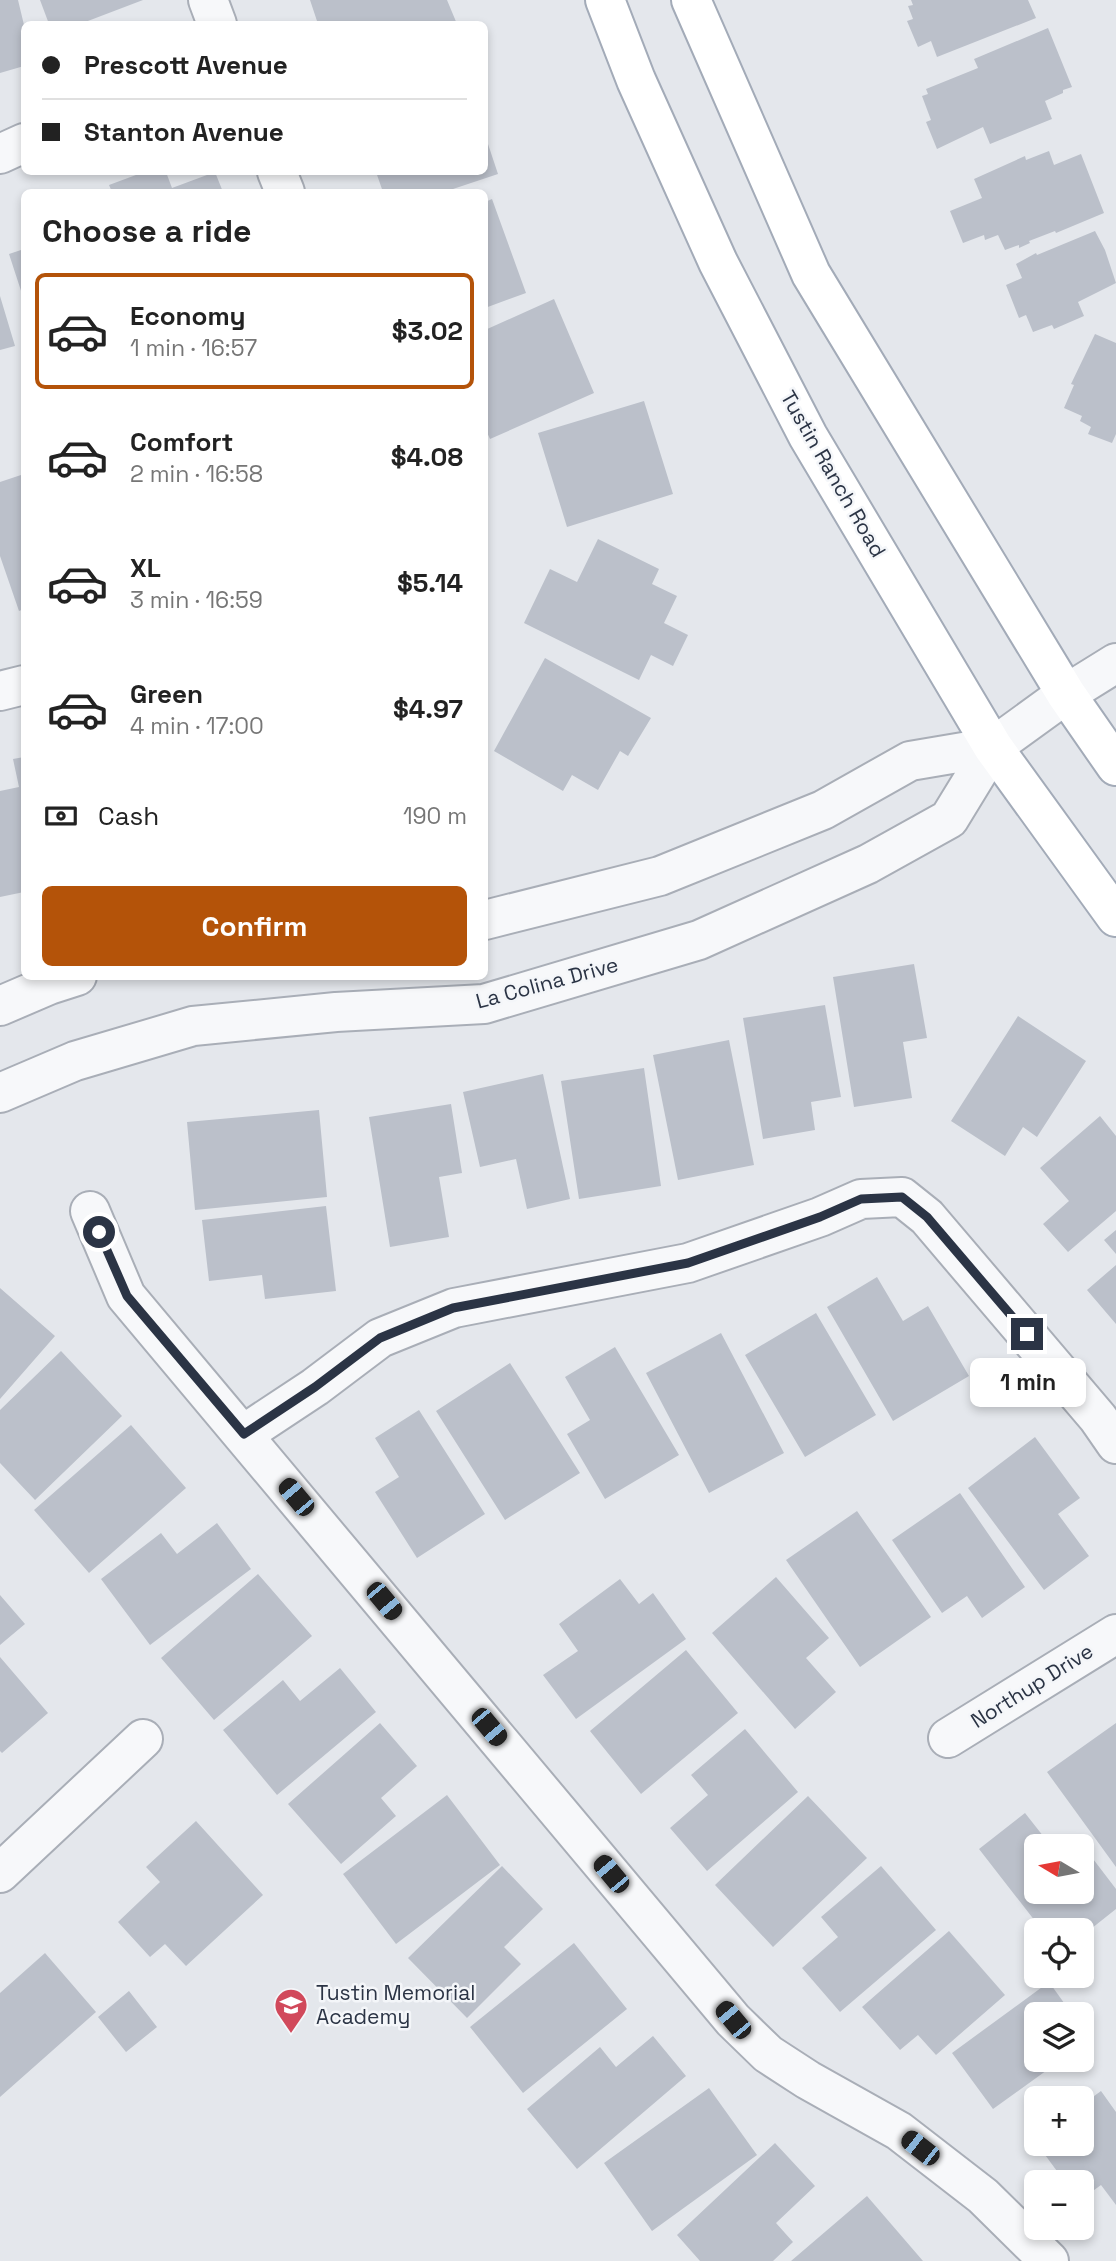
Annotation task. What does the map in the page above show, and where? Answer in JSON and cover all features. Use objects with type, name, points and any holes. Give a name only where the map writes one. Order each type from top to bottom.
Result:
[{"type":"main road","name":"Tustin Ranch Road","points":[[605,0],[636,80],[718,262],[808,436],[993,747],[1116,917]]},
{"type":"main road","points":[[691,0],[811,274],[1066,694],[1116,766]]},
{"type":"street","points":[[208,0],[216,21]]},
{"type":"street","points":[[0,154],[21,144]]},
{"type":"street","name":"La Colina Drive","points":[[0,1093],[75,1061],[193,1026],[336,1012],[484,1004],[699,940],[868,864],[948,819],[993,747],[1066,694],[1116,663]]},
{"type":"street","points":[[0,691],[21,686]]},
{"type":"street","name":"La Colina Drive","points":[[488,919],[660,876],[822,810],[909,761],[993,747]]},
{"type":"street","points":[[0,1006],[65,980]]},
{"type":"street","points":[[244,1434],[315,1387],[380,1338],[453,1308],[688,1263],[820,1217],[861,1199],[902,1197],[927,1217],[1098,1418],[1116,1444]]},
{"type":"street","points":[[90,1211],[127,1296],[733,2020],[768,2054],[808,2080],[899,2131],[983,2196],[1049,2261]]},
{"type":"street","name":"Northup Drive","points":[[948,1738],[1116,1634]]},
{"type":"street","points":[[0,1872],[143,1739]]},
{"type":"building","points":[[0,0],[18,0],[23,21],[21,67],[0,73]]},
{"type":"building","points":[[40,0],[143,0],[88,21],[48,21]]},
{"type":"building","points":[[310,0],[447,0],[456,21],[317,21]]},
{"type":"building","points":[[911,0],[1028,0],[1036,18],[937,57],[931,41],[918,47],[907,21],[913,19],[908,6],[913,5]]},
{"type":"building","points":[[1048,28],[1072,87],[1045,101],[1052,119],[990,144],[983,127],[937,149],[926,122],[931,120],[922,96],[928,94],[926,89],[978,68],[974,59]]},
{"type":"building","points":[[488,144],[498,174],[453,189],[382,189],[377,175],[488,175]]},
{"type":"building","points":[[1049,151],[1054,165],[1081,154],[1104,213],[1029,241],[1030,243],[1019,248],[1019,245],[1005,250],[998,235],[985,240],[984,235],[963,243],[950,211],[982,198],[974,179],[1025,156],[1026,160]]},
{"type":"building","points":[[136,175],[167,175],[172,188],[207,175],[216,175],[222,189],[111,189],[109,185]]},
{"type":"building","points":[[492,199],[526,293],[488,307],[488,201]]},
{"type":"building","points":[[1095,231],[1105,250],[1116,283],[1078,302],[1084,316],[1054,329],[1052,325],[1033,332],[1026,315],[1019,318],[1006,285],[1022,278],[1016,264],[1036,253],[1037,255]]},
{"type":"building","points":[[21,250],[21,291],[9,254]]},
{"type":"building","points":[[0,296],[15,346],[0,350]]},
{"type":"building","points":[[554,299],[594,393],[490,439],[488,329]]},
{"type":"building","points":[[1095,334],[1116,343],[1116,434],[1112,443],[1088,434],[1091,427],[1080,421],[1082,416],[1064,408],[1074,385],[1071,384]]},
{"type":"building","points":[[644,401],[673,494],[567,527],[538,433]]},
{"type":"building","points":[[21,475],[19,611],[0,556],[0,482]]},
{"type":"building","points":[[598,539],[659,569],[652,584],[677,596],[664,623],[688,635],[673,666],[651,655],[639,680],[524,623],[550,569],[577,582]]},
{"type":"building","points":[[545,658],[651,718],[628,756],[620,751],[598,790],[572,775],[563,791],[494,751]]},
{"type":"building","points":[[21,758],[21,893],[0,897],[0,791],[19,787],[13,759]]},
{"type":"building","points":[[914,964],[927,1038],[903,1042],[912,1098],[854,1107],[833,977]]},
{"type":"building","points":[[825,1005],[841,1097],[811,1102],[815,1130],[763,1139],[743,1018]]},
{"type":"building","points":[[1018,1016],[1086,1061],[1037,1137],[1023,1127],[1005,1156],[951,1121]]},
{"type":"building","points":[[729,1040],[754,1165],[678,1180],[653,1055]]},
{"type":"building","points":[[644,1068],[661,1186],[579,1199],[561,1081]]},
{"type":"building","points":[[543,1074],[570,1199],[527,1209],[516,1159],[480,1167],[463,1092]]},
{"type":"building","points":[[451,1104],[462,1173],[439,1177],[449,1237],[390,1247],[369,1117]]},
{"type":"building","points":[[319,1110],[327,1197],[195,1210],[187,1122]]},
{"type":"building","points":[[1100,1116],[1116,1136],[1116,1211],[1068,1252],[1043,1224],[1069,1201],[1040,1168]]},
{"type":"building","points":[[326,1206],[336,1291],[265,1299],[262,1275],[209,1281],[202,1220]]},
{"type":"building","points":[[1116,1230],[1116,1254],[1104,1240]]},
{"type":"building","points":[[1116,1265],[1116,1324],[1087,1290]]},
{"type":"building","points":[[877,1277],[903,1321],[928,1306],[969,1376],[893,1421],[827,1307]]},
{"type":"building","points":[[0,1288],[55,1336],[0,1399]]},
{"type":"building","points":[[816,1313],[876,1415],[805,1457],[745,1355]]},
{"type":"building","points":[[721,1333],[784,1453],[709,1493],[646,1373]]},
{"type":"building","points":[[615,1347],[679,1455],[605,1499],[567,1434],[590,1420],[565,1377]]},
{"type":"building","points":[[61,1351],[122,1416],[35,1500],[0,1463],[0,1410]]},
{"type":"building","points":[[510,1363],[580,1473],[505,1520],[436,1411]]},
{"type":"building","points":[[419,1410],[485,1514],[417,1558],[375,1492],[399,1477],[375,1438]]},
{"type":"building","points":[[131,1425],[186,1488],[89,1573],[34,1510]]},
{"type":"building","points":[[1035,1437],[1080,1498],[1058,1514],[1089,1556],[1044,1590],[968,1488]]},
{"type":"building","points":[[960,1493],[1025,1587],[982,1618],[967,1596],[942,1613],[892,1540]]},
{"type":"building","points":[[857,1511],[931,1617],[860,1667],[786,1560]]},
{"type":"building","points":[[217,1523],[251,1569],[150,1645],[101,1579],[161,1533],[177,1554]]},
{"type":"building","points":[[258,1574],[312,1636],[214,1720],[161,1658]]},
{"type":"building","points":[[776,1577],[829,1638],[806,1658],[836,1692],[795,1729],[712,1633]]},
{"type":"building","points":[[620,1579],[639,1604],[653,1593],[686,1639],[576,1719],[543,1675],[578,1651],[559,1624]]},
{"type":"building","points":[[0,1595],[25,1624],[0,1645]]},
{"type":"building","points":[[686,1650],[738,1713],[641,1794],[590,1731]]},
{"type":"building","points":[[0,1657],[48,1713],[2,1753],[0,1751]]},
{"type":"building","points":[[340,1668],[376,1712],[277,1795],[223,1730],[283,1680],[300,1701]]},
{"type":"building","points":[[380,1723],[417,1766],[381,1798],[396,1816],[341,1864],[288,1804]]},
{"type":"building","points":[[1116,1723],[1116,1867],[1094,1834],[1047,1772]]},
{"type":"building","points":[[745,1729],[798,1792],[707,1871],[670,1828],[708,1795],[691,1775]]},
{"type":"building","points":[[447,1795],[500,1865],[396,1944],[343,1874]]},
{"type":"building","points":[[808,1796],[867,1858],[773,1947],[715,1885]]},
{"type":"building","points":[[1025,1813],[1042,1834],[1024,1834],[1024,1904],[1094,1904],[1094,1860],[1116,1889],[1116,1909],[1094,1926],[1094,1918],[1033,1918],[979,1849]]},
{"type":"building","points":[[196,1821],[263,1895],[186,1966],[165,1944],[150,1957],[118,1922],[160,1882],[146,1867]]},
{"type":"building","points":[[502,1866],[543,1909],[504,1947],[521,1964],[467,2018],[408,1958]]},
{"type":"building","points":[[881,1866],[936,1930],[840,2012],[802,1968],[838,1937],[821,1917]]},
{"type":"building","points":[[949,1931],[1005,1995],[936,2055],[918,2035],[900,2050],[862,2007]]},
{"type":"building","points":[[574,1943],[627,2009],[523,2093],[470,2027]]},
{"type":"building","points":[[45,1953],[96,2012],[0,2097],[0,1993]]},
{"type":"building","points":[[1041,1988],[1053,1988],[1063,2002],[1024,2002],[1024,2072],[1044,2072],[993,2109],[952,2053]]},
{"type":"building","points":[[129,1991],[157,2027],[126,2052],[98,2017]]},
{"type":"building","points":[[653,2036],[686,2076],[577,2169],[527,2109],[600,2047],[616,2067]]},
{"type":"building","points":[[709,2088],[757,2155],[652,2231],[604,2163]]},
{"type":"building","points":[[1101,2091],[1116,2112],[1116,2205],[1101,2185],[1094,2190],[1094,2170],[1056,2170],[1046,2156],[1094,2156],[1094,2096]]},
{"type":"building","points":[[775,2143],[815,2186],[776,2223],[793,2242],[773,2261],[700,2261],[677,2235]]},
{"type":"building","points":[[867,2196],[923,2261],[791,2261]]},
{"type":"place","name":"Tustin Memorial Academy","points":[[291,2035]]},
{"type":"route","points":[[99,1232],[127,1296],[244,1434],[315,1387],[380,1338],[453,1308],[688,1263],[820,1217],[861,1199],[902,1197],[927,1217],[1027,1334]]}]
